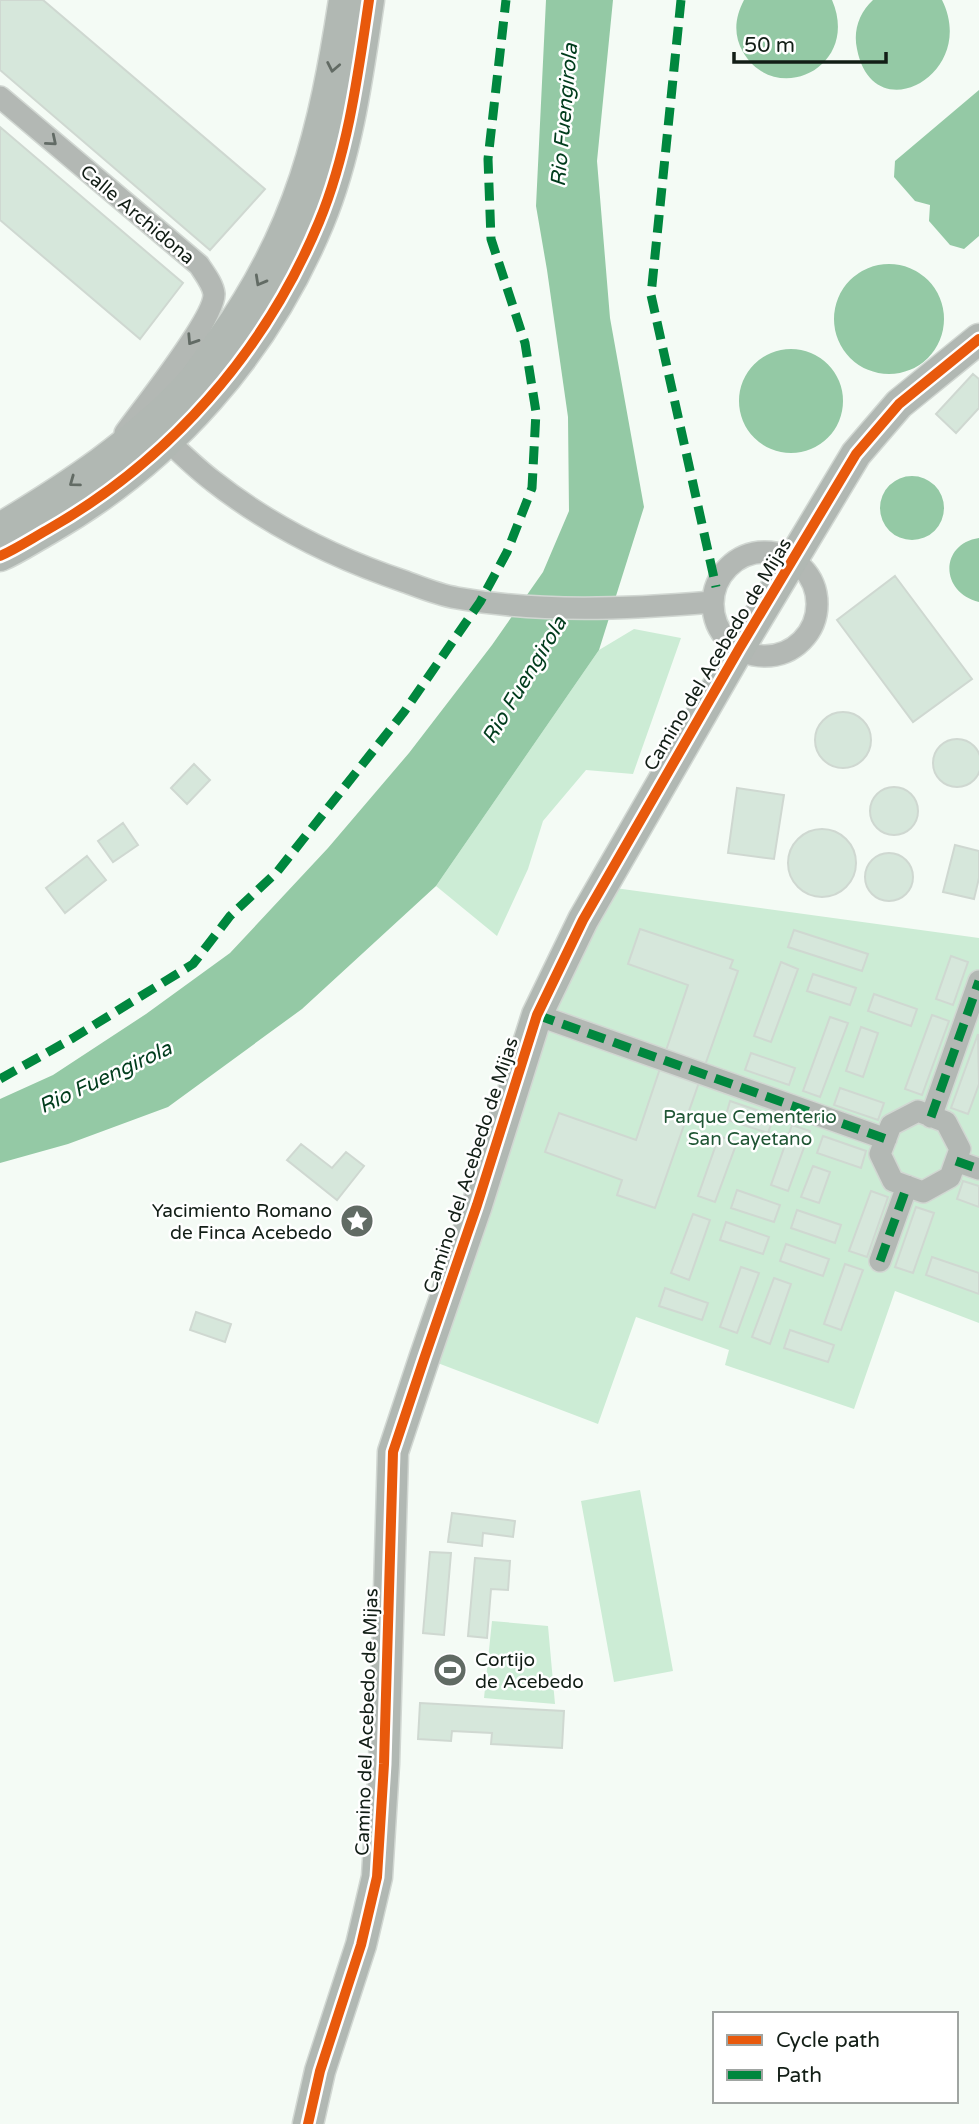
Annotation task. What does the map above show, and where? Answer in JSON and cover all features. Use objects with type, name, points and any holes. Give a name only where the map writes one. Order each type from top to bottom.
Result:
[{"type":"street","points":[[0,527],[66,488],[152,420],[191,383],[246,306],[274,257],[295,210],[313,158],[344,0]]},
{"type":"street","points":[[0,556],[83,510],[169,442],[210,399],[262,329],[301,262],[320,220],[337,170],[351,112],[369,0]]},
{"type":"street","name":"Calle Archidona","points":[[0,97],[199,265],[211,284],[214,294],[211,308],[192,340],[108,456]]},
{"type":"street","name":"Camino del Acebedo de Mijas","points":[[308,2124],[320,2071],[361,1945],[377,1877],[384,1764],[393,1452],[477,1205],[537,1015],[583,920],[739,649],[856,454],[900,404],[979,339]]},
{"type":"street","points":[[169,442],[212,481],[268,520],[318,547],[380,573],[453,598],[509,606],[643,608],[712,602]]},
{"type":"street","points":[[771,552],[793,561],[811,580],[817,597],[815,620],[806,636],[793,648],[778,655],[754,656],[726,640],[715,621],[712,602],[716,587],[730,565],[742,557],[771,552]]},
{"type":"street","points":[[931,1117],[979,981]]},
{"type":"street","points":[[537,1015],[886,1139]]},
{"type":"street","points":[[918,1111],[931,1117],[946,1122],[960,1149],[950,1177],[923,1192],[893,1181],[880,1154],[891,1125],[918,1111]]},
{"type":"street","points":[[956,1161],[979,1169]]},
{"type":"street","points":[[880,1261],[906,1186]]},
{"type":"green space","points":[[634,629],[681,638],[633,774],[586,770],[543,821],[528,869],[497,936],[436,886],[599,650]]},
{"type":"green space","name":"Parque Cementerio San Cayetano","points":[[615,888],[979,938],[979,1323],[895,1291],[854,1409],[725,1365],[729,1350],[636,1317],[598,1424],[435,1362],[548,1016]]},
{"type":"green space","points":[[640,1490],[673,1671],[614,1682],[581,1501]]},
{"type":"green space","points":[[492,1621],[548,1626],[555,1704],[484,1698]]},
{"type":"water","name":"Rio Fuengirola","points":[[546,0],[613,0],[597,161],[610,318],[644,507],[599,650],[436,886],[302,1009],[168,1107],[68,1144],[0,1163],[0,1099],[53,1075],[146,1014],[230,953],[328,848],[409,753],[492,645],[543,572],[569,511],[568,417],[536,206]]},
{"type":"water","points":[[744,0],[832,0],[838,24],[835,44],[825,61],[811,72],[793,78],[775,77],[757,69],[743,52],[738,39],[737,19]]},
{"type":"water","points":[[873,0],[942,0],[950,27],[947,51],[936,70],[919,83],[901,89],[882,87],[867,74],[857,49],[856,36],[861,16]]},
{"type":"water","points":[[979,90],[979,236],[964,249],[950,245],[929,221],[930,205],[915,201],[894,177],[895,161]]},
{"type":"water","points":[[889,264],[910,268],[928,280],[940,298],[944,319],[940,340],[928,358],[910,370],[889,374],[868,370],[850,358],[838,340],[834,319],[838,298],[850,280],[868,268]]},
{"type":"water","points":[[791,349],[811,353],[828,364],[839,381],[843,401],[839,421],[828,438],[811,449],[791,453],[771,449],[754,438],[743,421],[739,401],[743,381],[754,364],[771,353]]},
{"type":"water","points":[[912,476],[930,482],[938,490],[944,508],[938,526],[930,534],[912,540],[894,534],[886,526],[880,508],[886,490],[894,482]]},
{"type":"water","points":[[979,538],[979,602],[966,597],[957,589],[949,569],[957,549],[966,542]]},
{"type":"building","points":[[0,0],[43,0],[265,189],[210,250],[0,70]]},
{"type":"building","points":[[0,127],[183,283],[140,339],[0,220]]},
{"type":"building","points":[[973,374],[979,379],[979,408],[956,433],[936,414]]},
{"type":"building","points":[[895,576],[972,679],[913,722],[837,620]]},
{"type":"building","points":[[838,712],[848,712],[863,720],[869,729],[869,751],[863,760],[848,768],[838,768],[820,756],[815,745],[815,735],[827,717]]},
{"type":"building","points":[[948,741],[966,741],[974,746],[979,754],[979,772],[974,780],[966,785],[948,785],[940,780],[935,772],[935,754],[940,746]]},
{"type":"building","points":[[194,764],[210,780],[187,804],[171,788]]},
{"type":"building","points":[[894,787],[903,788],[911,794],[917,802],[917,820],[911,828],[903,834],[894,835],[885,834],[877,828],[871,820],[870,811],[871,802],[877,794],[885,788]]},
{"type":"building","points":[[737,788],[784,795],[774,859],[728,853]]},
{"type":"building","points":[[123,823],[138,845],[113,862],[98,841]]},
{"type":"building","points":[[829,829],[850,844],[856,856],[854,876],[846,887],[829,897],[815,897],[798,887],[790,876],[788,856],[798,839],[809,831]]},
{"type":"building","points":[[955,845],[979,851],[979,878],[974,899],[943,892]]},
{"type":"building","points":[[889,853],[898,854],[906,860],[912,868],[912,886],[906,894],[898,900],[889,901],[880,900],[872,894],[866,886],[865,877],[866,868],[872,860],[880,854]]},
{"type":"building","points":[[87,856],[106,880],[65,913],[46,888]]},
{"type":"building","points":[[640,929],[733,960],[730,968],[738,971],[655,1208],[617,1195],[622,1180],[545,1152],[559,1113],[636,1140],[688,985],[628,964]]},
{"type":"building","points":[[794,930],[868,954],[862,971],[788,947]]},
{"type":"building","points":[[951,956],[968,962],[953,1005],[936,999]]},
{"type":"building","points":[[781,962],[798,969],[771,1042],[754,1036]]},
{"type":"building","points":[[813,974],[856,988],[850,1005],[807,991]]},
{"type":"building","points":[[874,994],[917,1009],[911,1026],[868,1011]]},
{"type":"building","points":[[932,1015],[949,1021],[922,1095],[905,1089]]},
{"type":"building","points":[[830,1017],[848,1023],[820,1097],[803,1091]]},
{"type":"building","points":[[861,1027],[878,1033],[863,1077],[846,1071]]},
{"type":"building","points":[[978,1034],[979,1084],[968,1114],[951,1108]]},
{"type":"building","points":[[751,1053],[795,1068],[789,1085],[745,1070]]},
{"type":"building","points":[[840,1088],[884,1103],[878,1120],[834,1105]]},
{"type":"building","points":[[730,1101],[774,1116],[768,1133],[725,1119]]},
{"type":"building","points":[[792,1125],[810,1131],[788,1191],[771,1185]]},
{"type":"building","points":[[719,1136],[737,1142],[715,1202],[698,1196]]},
{"type":"building","points":[[823,1136],[866,1151],[861,1168],[817,1153]]},
{"type":"building","points":[[301,1144],[332,1168],[346,1152],[364,1166],[337,1200],[287,1160]]},
{"type":"building","points":[[813,1166],[830,1172],[819,1203],[801,1197]]},
{"type":"building","points":[[963,1181],[979,1186],[979,1207],[957,1199]]},
{"type":"building","points":[[737,1190],[780,1205],[774,1222],[731,1208]]},
{"type":"building","points":[[871,1191],[888,1197],[867,1257],[849,1251]]},
{"type":"building","points":[[916,1207],[934,1213],[913,1273],[895,1267]]},
{"type":"building","points":[[797,1210],[841,1225],[835,1243],[791,1228]]},
{"type":"building","points":[[693,1214],[710,1220],[689,1280],[671,1273]]},
{"type":"building","points":[[726,1222],[769,1237],[763,1254],[720,1240]]},
{"type":"building","points":[[786,1244],[829,1259],[823,1276],[780,1261]]},
{"type":"building","points":[[932,1257],[979,1273],[979,1294],[926,1275]]},
{"type":"building","points":[[845,1264],[863,1270],[841,1330],[824,1324]]},
{"type":"building","points":[[741,1267],[759,1273],[737,1333],[720,1327]]},
{"type":"building","points":[[774,1278],[791,1284],[770,1344],[752,1337]]},
{"type":"building","points":[[665,1288],[708,1303],[702,1320],[659,1306]]},
{"type":"building","points":[[196,1312],[231,1324],[225,1342],[190,1330]]},
{"type":"building","points":[[790,1330],[834,1345],[828,1362],[784,1348]]},
{"type":"building","points":[[452,1513],[515,1521],[513,1537],[483,1533],[482,1546],[448,1542]]},
{"type":"building","points":[[430,1552],[451,1553],[444,1635],[423,1633]]},
{"type":"building","points":[[475,1558],[510,1561],[508,1590],[491,1589],[487,1638],[468,1636]]},
{"type":"building","points":[[420,1703],[564,1711],[562,1748],[491,1744],[492,1733],[452,1731],[451,1741],[418,1739]]},
{"type":"marked path","points":[[0,1079],[73,1038],[193,964],[230,916],[277,872],[404,712],[480,602],[507,552],[532,488],[536,412],[525,343],[491,239],[488,159],[506,0]]},
{"type":"marked path","points":[[681,0],[651,295],[716,587]]},
{"type":"marked path","points":[[931,1117],[979,981]]},
{"type":"marked path","points":[[537,1015],[886,1139]]},
{"type":"marked path","points":[[956,1161],[979,1169]]},
{"type":"marked path","points":[[880,1261],[907,1186]]},
{"type":"cycle path","points":[[0,556],[92,502],[172,437],[208,399],[271,315],[297,270],[329,195],[351,113],[369,0]]},
{"type":"cycle path","points":[[308,2124],[320,2071],[361,1945],[377,1877],[384,1764],[393,1452],[477,1205],[537,1015],[583,920],[739,649],[856,454],[899,404],[979,339]]},
{"type":"place","name":"Yacimiento Romano de Finca Acebedo","points":[[357,1221]]},
{"type":"place","name":"Cortijo de Acebedo","points":[[450,1670]]}]
